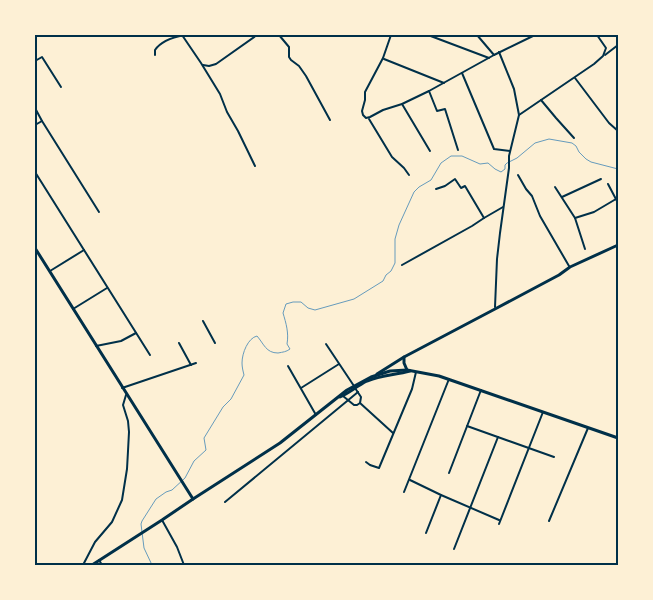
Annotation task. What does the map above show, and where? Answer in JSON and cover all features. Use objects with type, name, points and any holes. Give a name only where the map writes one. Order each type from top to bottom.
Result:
[{"type":"main road","points":[[92,565],[267,452],[354,387],[404,357],[559,275],[570,267],[618,245]]},
{"type":"main road","points":[[35,248],[193,499]]},
{"type":"main road","points":[[404,357],[407,370]]},
{"type":"main road","points":[[376,375],[390,371],[407,370],[430,373],[618,438]]},
{"type":"main road","points":[[336,399],[367,381],[383,376],[415,371]]},
{"type":"street","points":[[155,55],[155,50],[162,42],[183,35],[220,94],[227,112],[255,166]]},
{"type":"street","points":[[203,65],[216,64],[257,35]]},
{"type":"street","points":[[279,35],[289,47],[289,57],[306,76],[330,120]]},
{"type":"street","points":[[391,35],[383,58],[365,92],[362,111],[366,118],[370,118],[383,110],[402,104],[429,91],[535,35]]},
{"type":"street","points":[[428,35],[489,58]]},
{"type":"street","points":[[477,35],[494,55]]},
{"type":"street","points":[[597,35],[606,48],[603,56]]},
{"type":"street","points":[[518,115],[575,78],[618,45]]},
{"type":"street","points":[[495,309],[497,259],[509,156],[518,115],[514,89],[500,52]]},
{"type":"street","points":[[35,62],[42,57],[61,87]]},
{"type":"street","points":[[383,58],[444,83]]},
{"type":"street","points":[[462,73],[494,149],[510,151]]},
{"type":"street","points":[[575,78],[609,123],[618,131]]},
{"type":"street","points":[[429,91],[437,112],[445,108],[458,150]]},
{"type":"street","points":[[541,100],[574,138]]},
{"type":"street","points":[[402,104],[430,151]]},
{"type":"street","points":[[35,108],[99,212]]},
{"type":"street","points":[[368,118],[392,157],[409,175]]},
{"type":"street","points":[[35,125],[42,121]]},
{"type":"street","points":[[35,172],[150,355]]},
{"type":"street","points":[[518,175],[532,196],[540,216],[570,267]]},
{"type":"street","points":[[436,189],[445,186],[455,179],[461,188],[465,186],[484,218]]},
{"type":"street","points":[[562,197],[601,179]]},
{"type":"street","points":[[608,184],[618,203]]},
{"type":"street","points":[[555,187],[575,218],[585,249]]},
{"type":"street","points":[[575,218],[594,212],[616,199]]},
{"type":"street","points":[[402,266],[503,207]]},
{"type":"street","points":[[49,271],[84,250]]},
{"type":"street","points":[[73,309],[108,288]]},
{"type":"street","points":[[203,321],[216,343]]},
{"type":"street","points":[[96,346],[121,341],[136,333]]},
{"type":"street","points":[[179,343],[191,365]]},
{"type":"street","points":[[326,344],[361,397],[360,403]]},
{"type":"street","points":[[122,388],[196,363]]},
{"type":"street","points":[[301,388],[339,364]]},
{"type":"street","points":[[288,366],[316,415]]},
{"type":"street","points":[[366,462],[379,468],[412,389],[415,371]]},
{"type":"street","points":[[404,492],[449,379]]},
{"type":"street","points":[[449,473],[481,390]]},
{"type":"street","points":[[225,502],[358,392]]},
{"type":"street","points":[[82,565],[95,542],[112,522],[122,500],[127,469],[129,432],[123,405],[126,395]]},
{"type":"street","points":[[343,396],[354,405],[360,403]]},
{"type":"street","points":[[360,403],[393,433]]},
{"type":"street","points":[[499,524],[543,412]]},
{"type":"street","points":[[467,426],[554,457]]},
{"type":"street","points":[[549,521],[588,428]]},
{"type":"street","points":[[454,549],[498,437]]},
{"type":"street","points":[[410,480],[500,520]]},
{"type":"street","points":[[426,533],[441,495]]},
{"type":"street","points":[[162,520],[178,547],[184,565]]},
{"type":"street","points":[[100,560],[102,565]]},
{"type":"waterway","points":[[152,565],[144,548],[142,521],[156,499],[172,490],[185,478],[194,461],[206,450],[204,438],[223,407],[231,399],[244,375],[242,359],[248,343],[257,336],[266,348],[274,353],[287,351],[290,349],[287,344],[286,324],[283,313],[286,304],[301,302],[308,308],[315,310],[354,299],[383,281],[395,263],[395,239],[399,225],[414,192],[431,180],[441,163],[451,156],[462,156],[480,164],[488,163],[501,172],[505,169],[507,163],[517,158],[535,143],[549,139],[572,143],[591,162],[618,169]]}]
